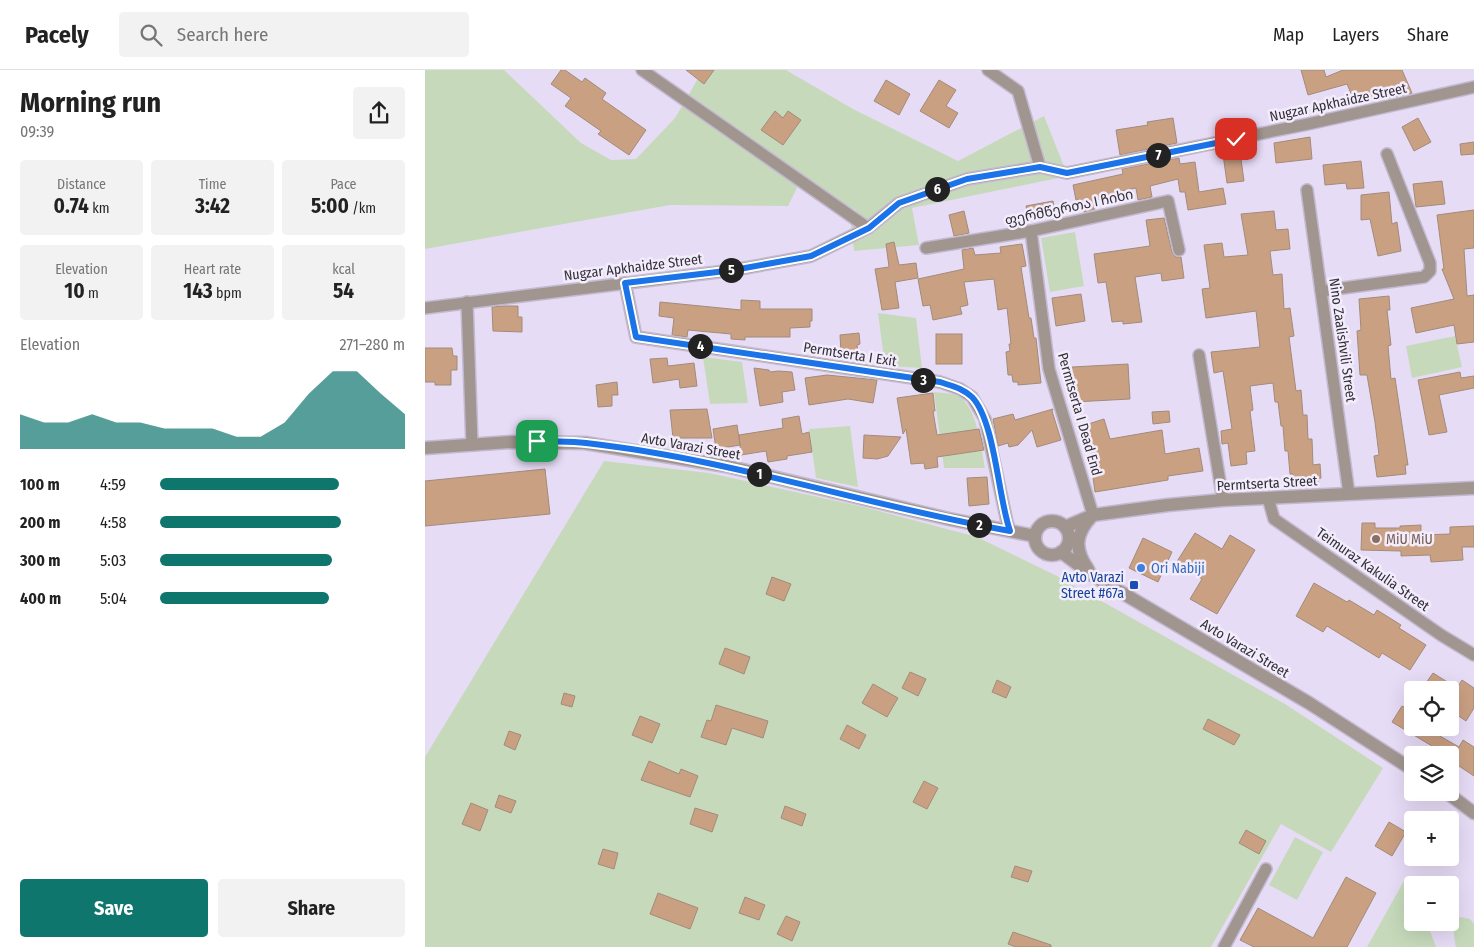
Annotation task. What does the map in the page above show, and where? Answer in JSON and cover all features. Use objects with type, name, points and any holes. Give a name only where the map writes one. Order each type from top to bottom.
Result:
[{"type":"street","points":[[642,70],[869,228]]},
{"type":"street","points":[[988,70],[1018,90],[1040,167]]},
{"type":"street","name":"Nugzar Apkhaidze Street","points":[[425,308],[734,270],[811,256],[869,228],[899,203],[967,179],[1040,167],[1067,173],[1308,124],[1474,87]]},
{"type":"street","points":[[1321,291],[1424,277],[1431,271],[1431,263],[1387,154]]},
{"type":"street","name":"Nino Zaalishvili Street","points":[[1307,190],[1349,494]]},
{"type":"street","name":"ფერმწერთა I ჩიხი","points":[[926,248],[1031,231],[1168,201],[1179,250]]},
{"type":"street","name":"Permtserta I Dead End","points":[[1031,231],[1049,369],[1093,515]]},
{"type":"street","name":"Permtserta I Exit","points":[[625,283],[636,337],[940,382],[960,388],[972,397],[985,419],[1010,531]]},
{"type":"street","points":[[467,302],[473,445]]},
{"type":"street","points":[[1199,356],[1223,500]]},
{"type":"street","name":"Avto Varazi Street","points":[[425,448],[537,441],[585,443],[725,466],[956,521],[1035,536]]},
{"type":"street","name":"Permtserta Street","points":[[1065,527],[1093,515],[1148,507],[1223,500],[1474,488]]},
{"type":"street","name":"Teimuraz Kakulia Street","points":[[1268,498],[1274,519],[1441,635],[1474,655]]},
{"type":"street","points":[[1093,515],[1085,524],[1078,541],[1082,560],[1093,575]]},
{"type":"street","points":[[1049,521],[1055,521],[1065,527],[1068,533],[1068,543],[1061,552],[1056,554],[1045,553],[1037,545],[1035,536],[1040,526],[1049,521]]},
{"type":"street","name":"Avto Varazi Street","points":[[1061,552],[1093,575],[1309,703],[1404,764]]},
{"type":"street","points":[[1458,801],[1474,813]]},
{"type":"street","points":[[1224,947],[1266,869]]},
{"type":"green space","points":[[425,70],[504,70],[581,143],[611,160],[636,159],[675,118],[703,70],[786,70],[853,109],[958,161],[1044,116],[1068,176],[912,208],[919,245],[854,251],[851,226],[856,210],[800,182],[788,206],[670,205],[425,249]]},
{"type":"green space","points":[[1075,232],[1084,286],[1050,292],[1041,238]]},
{"type":"green space","points":[[878,313],[916,318],[922,368],[885,366]]},
{"type":"green space","points":[[1455,336],[1462,367],[1412,378],[1406,346]]},
{"type":"green space","points":[[703,357],[742,362],[748,403],[710,404]]},
{"type":"green space","points":[[934,392],[954,394],[962,398],[968,406],[977,426],[985,468],[944,468]]},
{"type":"green space","points":[[850,426],[858,487],[816,478],[809,429]]},
{"type":"green space","points":[[604,461],[709,473],[864,507],[977,537],[1057,576],[1285,704],[1383,768],[1331,852],[1281,824],[1211,947],[425,947],[425,757]]},
{"type":"green space","points":[[1295,837],[1323,852],[1297,900],[1269,885]]},
{"type":"green space","points":[[1404,881],[1404,931],[1430,931],[1436,947],[1367,947]]},
{"type":"green space","points":[[1459,918],[1470,919],[1474,924],[1474,947],[1456,947],[1454,931],[1459,931]]},
{"type":"building","points":[[561,70],[565,70],[582,82],[585,78],[606,93],[602,99],[646,130],[629,155],[598,134],[601,131],[565,106],[571,98],[551,84]]},
{"type":"building","points":[[686,70],[714,70],[704,84]]},
{"type":"building","points":[[1301,70],[1324,70],[1326,77],[1343,70],[1402,70],[1412,93],[1389,98],[1387,92],[1356,105],[1347,84],[1308,95]]},
{"type":"building","points":[[886,80],[910,94],[899,115],[874,101]]},
{"type":"building","points":[[939,80],[956,90],[946,106],[958,113],[949,128],[920,111]]},
{"type":"building","points":[[775,111],[783,118],[788,111],[801,120],[783,145],[761,130]]},
{"type":"building","points":[[1173,118],[1177,143],[1120,155],[1116,130],[1148,125],[1147,122]]},
{"type":"building","points":[[1418,118],[1431,142],[1414,151],[1402,127]]},
{"type":"building","points":[[1310,137],[1312,159],[1276,163],[1274,143]]},
{"type":"building","points":[[1474,142],[1474,154],[1461,155],[1460,144]]},
{"type":"building","points":[[1240,152],[1244,181],[1227,183],[1223,154]]},
{"type":"building","points":[[1179,158],[1180,164],[1195,162],[1199,192],[1223,188],[1226,204],[1188,210],[1185,192],[1180,192],[1178,179],[1150,186],[1152,197],[1138,200],[1136,188],[1112,193],[1113,196],[1093,201],[1095,209],[1083,212],[1080,199],[1076,200],[1073,185],[1123,174],[1122,169]]},
{"type":"building","points":[[1361,161],[1364,188],[1347,189],[1346,183],[1325,185],[1323,165]]},
{"type":"building","points":[[1442,181],[1445,204],[1416,207],[1413,184]]},
{"type":"building","points":[[1389,192],[1392,224],[1397,222],[1401,251],[1378,256],[1370,219],[1361,220],[1361,195]]},
{"type":"building","points":[[1053,201],[1055,212],[1028,218],[1026,206]]},
{"type":"building","points":[[1474,210],[1474,248],[1464,249],[1467,296],[1474,295],[1474,342],[1457,344],[1454,325],[1416,333],[1411,308],[1454,299],[1442,269],[1444,269],[1437,215]]},
{"type":"building","points":[[964,211],[969,233],[954,236],[949,215]]},
{"type":"building","points":[[1274,211],[1276,230],[1288,229],[1290,249],[1270,251],[1273,275],[1282,274],[1284,309],[1290,308],[1294,336],[1289,337],[1296,391],[1301,390],[1303,415],[1307,415],[1308,439],[1312,439],[1313,465],[1320,464],[1321,478],[1318,479],[1318,482],[1294,483],[1293,474],[1290,474],[1288,451],[1285,451],[1283,426],[1281,426],[1278,402],[1275,402],[1273,383],[1250,386],[1253,410],[1250,411],[1255,451],[1246,452],[1247,464],[1231,466],[1228,443],[1222,444],[1221,431],[1232,429],[1223,371],[1214,373],[1211,352],[1260,347],[1256,311],[1206,318],[1202,289],[1210,288],[1204,245],[1222,243],[1224,257],[1248,255],[1241,214]]},
{"type":"building","points":[[1164,218],[1172,252],[1176,257],[1181,257],[1184,278],[1162,281],[1161,273],[1135,277],[1142,322],[1123,324],[1123,321],[1112,322],[1106,282],[1098,283],[1094,254],[1150,246],[1146,220]]},
{"type":"building","points":[[894,242],[899,265],[916,263],[918,278],[895,282],[899,308],[882,310],[875,269],[889,267],[886,244]]},
{"type":"building","points":[[1022,244],[1026,266],[1021,267],[1029,318],[1031,318],[1034,338],[1036,338],[1041,383],[1018,385],[1018,382],[1013,382],[1012,375],[1008,375],[1006,352],[1010,351],[1009,344],[1011,344],[1007,308],[998,310],[994,279],[964,282],[968,305],[960,307],[962,314],[933,320],[930,305],[923,306],[918,279],[964,269],[962,250],[973,248],[975,255],[1001,253],[1000,247]]},
{"type":"building","points":[[1081,294],[1085,321],[1056,326],[1052,298]]},
{"type":"building","points":[[1389,296],[1390,310],[1387,310],[1391,345],[1388,346],[1391,379],[1395,378],[1408,465],[1405,465],[1406,474],[1377,477],[1374,456],[1379,455],[1375,422],[1367,375],[1360,375],[1357,331],[1361,330],[1359,299]]},
{"type":"building","points":[[741,300],[760,301],[760,309],[812,309],[810,327],[790,328],[790,337],[745,337],[745,340],[731,339],[731,334],[688,330],[687,337],[672,335],[674,318],[659,316],[660,302],[741,310]]},
{"type":"building","points":[[518,306],[518,317],[522,317],[522,332],[493,331],[492,307]]},
{"type":"building","points":[[859,333],[860,344],[857,345],[858,352],[841,353],[840,335]]},
{"type":"building","points":[[936,334],[962,334],[962,364],[936,364]]},
{"type":"building","points":[[425,348],[452,348],[453,356],[457,356],[457,370],[451,370],[451,385],[435,385],[435,382],[425,382]]},
{"type":"building","points":[[667,358],[668,366],[694,363],[697,386],[680,388],[679,379],[653,383],[650,359]]},
{"type":"building","points":[[1128,364],[1130,399],[1074,402],[1072,367]]},
{"type":"building","points":[[754,368],[769,370],[770,372],[792,372],[795,390],[782,392],[783,402],[760,406]]},
{"type":"building","points":[[1460,372],[1461,378],[1474,376],[1474,388],[1439,395],[1447,432],[1429,435],[1418,380]]},
{"type":"building","points":[[827,375],[877,380],[873,403],[848,399],[809,405],[805,378]]},
{"type":"building","points":[[617,382],[618,395],[612,395],[612,406],[598,407],[596,385]]},
{"type":"building","points":[[933,393],[935,411],[933,411],[937,435],[979,429],[984,450],[937,457],[938,467],[925,469],[924,463],[911,464],[906,429],[903,434],[897,398]]},
{"type":"building","points":[[707,409],[712,438],[673,438],[670,410]]},
{"type":"building","points":[[1053,409],[1061,440],[1037,447],[1032,430],[1018,445],[1009,447],[1008,443],[998,446],[993,419],[1013,414],[1015,420]]},
{"type":"building","points":[[1169,411],[1170,422],[1153,424],[1152,412]]},
{"type":"building","points":[[799,416],[802,434],[809,432],[812,452],[787,456],[787,459],[768,462],[766,451],[741,455],[739,435],[783,428],[782,419]]},
{"type":"building","points":[[1104,419],[1110,439],[1162,430],[1165,454],[1199,448],[1203,471],[1168,476],[1168,480],[1095,492],[1091,463],[1094,462],[1082,426]]},
{"type":"building","points":[[737,425],[740,445],[716,449],[713,429]]},
{"type":"building","points":[[864,435],[901,437],[888,456],[877,459],[863,458]]},
{"type":"building","points":[[545,469],[550,514],[425,526],[425,481]]},
{"type":"building","points":[[987,477],[989,504],[969,506],[967,478]]},
{"type":"building","points":[[1362,523],[1375,523],[1375,528],[1400,528],[1400,526],[1421,525],[1421,535],[1450,534],[1450,527],[1474,526],[1474,547],[1462,547],[1463,560],[1431,562],[1430,555],[1401,556],[1401,551],[1361,550]]},
{"type":"building","points":[[1195,533],[1222,549],[1230,535],[1255,550],[1217,614],[1190,599],[1202,579],[1176,563]]},
{"type":"building","points":[[1143,538],[1172,552],[1158,582],[1129,568]]},
{"type":"building","points":[[772,577],[791,584],[784,601],[766,594]]},
{"type":"building","points":[[1314,583],[1374,615],[1377,610],[1401,625],[1399,628],[1426,645],[1410,670],[1382,653],[1379,658],[1327,626],[1323,632],[1296,616]]},
{"type":"building","points":[[725,648],[750,657],[744,674],[719,664]]},
{"type":"building","points":[[910,672],[926,679],[918,696],[902,688]]},
{"type":"building","points":[[1433,673],[1446,681],[1427,681]]},
{"type":"building","points":[[997,680],[1011,687],[1006,698],[992,692]]},
{"type":"building","points":[[1462,680],[1474,688],[1474,708],[1466,721],[1459,716],[1459,685]]},
{"type":"building","points":[[873,684],[898,698],[887,717],[862,703]]},
{"type":"building","points":[[564,693],[575,696],[572,707],[561,704]]},
{"type":"building","points":[[716,705],[768,721],[763,738],[732,728],[726,745],[701,737],[707,720],[711,721]]},
{"type":"building","points":[[1402,706],[1404,707],[1404,729],[1392,722]]},
{"type":"building","points":[[640,716],[660,724],[652,743],[632,735]]},
{"type":"building","points":[[1208,719],[1240,735],[1234,745],[1203,729]]},
{"type":"building","points":[[847,725],[866,735],[859,749],[840,739]]},
{"type":"building","points":[[509,731],[521,735],[515,750],[504,745]]},
{"type":"building","points":[[1415,736],[1440,736],[1457,746],[1432,746]]},
{"type":"building","points":[[1463,740],[1474,747],[1474,776],[1459,766],[1459,747]]},
{"type":"building","points":[[649,761],[679,774],[681,769],[698,776],[690,797],[641,780]]},
{"type":"building","points":[[924,781],[938,788],[927,809],[913,802]]},
{"type":"building","points":[[499,795],[516,801],[511,813],[495,807]]},
{"type":"building","points":[[471,803],[488,810],[480,831],[462,824]]},
{"type":"building","points":[[785,806],[806,814],[802,826],[781,818]]},
{"type":"building","points":[[695,808],[718,815],[712,832],[690,824]]},
{"type":"building","points":[[1389,822],[1404,831],[1404,835],[1392,856],[1375,846]]},
{"type":"building","points":[[1246,830],[1266,841],[1259,854],[1239,843]]},
{"type":"building","points":[[603,849],[618,853],[614,869],[598,864]]},
{"type":"building","points":[[1015,866],[1032,871],[1028,882],[1011,877]]},
{"type":"building","points":[[1346,877],[1376,893],[1347,947],[1254,947],[1240,940],[1258,908],[1313,938]]},
{"type":"building","points":[[658,893],[698,908],[690,929],[650,914]]},
{"type":"building","points":[[745,897],[765,905],[759,920],[739,913]]},
{"type":"building","points":[[786,916],[800,922],[792,941],[777,934]]},
{"type":"building","points":[[1013,932],[1051,945],[1051,947],[1016,947],[1008,944]]},
{"type":"place","name":"MiU MiU","points":[[1376,539]]},
{"type":"place","name":"Ori Nabiji","points":[[1141,568]]},
{"type":"place","name":"Avto Varazi Street #67a","points":[[1134,585]]},
{"type":"route","points":[[537,441],[585,443],[725,466],[949,519],[1010,531],[985,419],[972,397],[960,388],[940,382],[636,337],[625,283],[734,270],[811,256],[869,228],[899,203],[967,179],[1040,167],[1067,173],[1236,139]]}]
